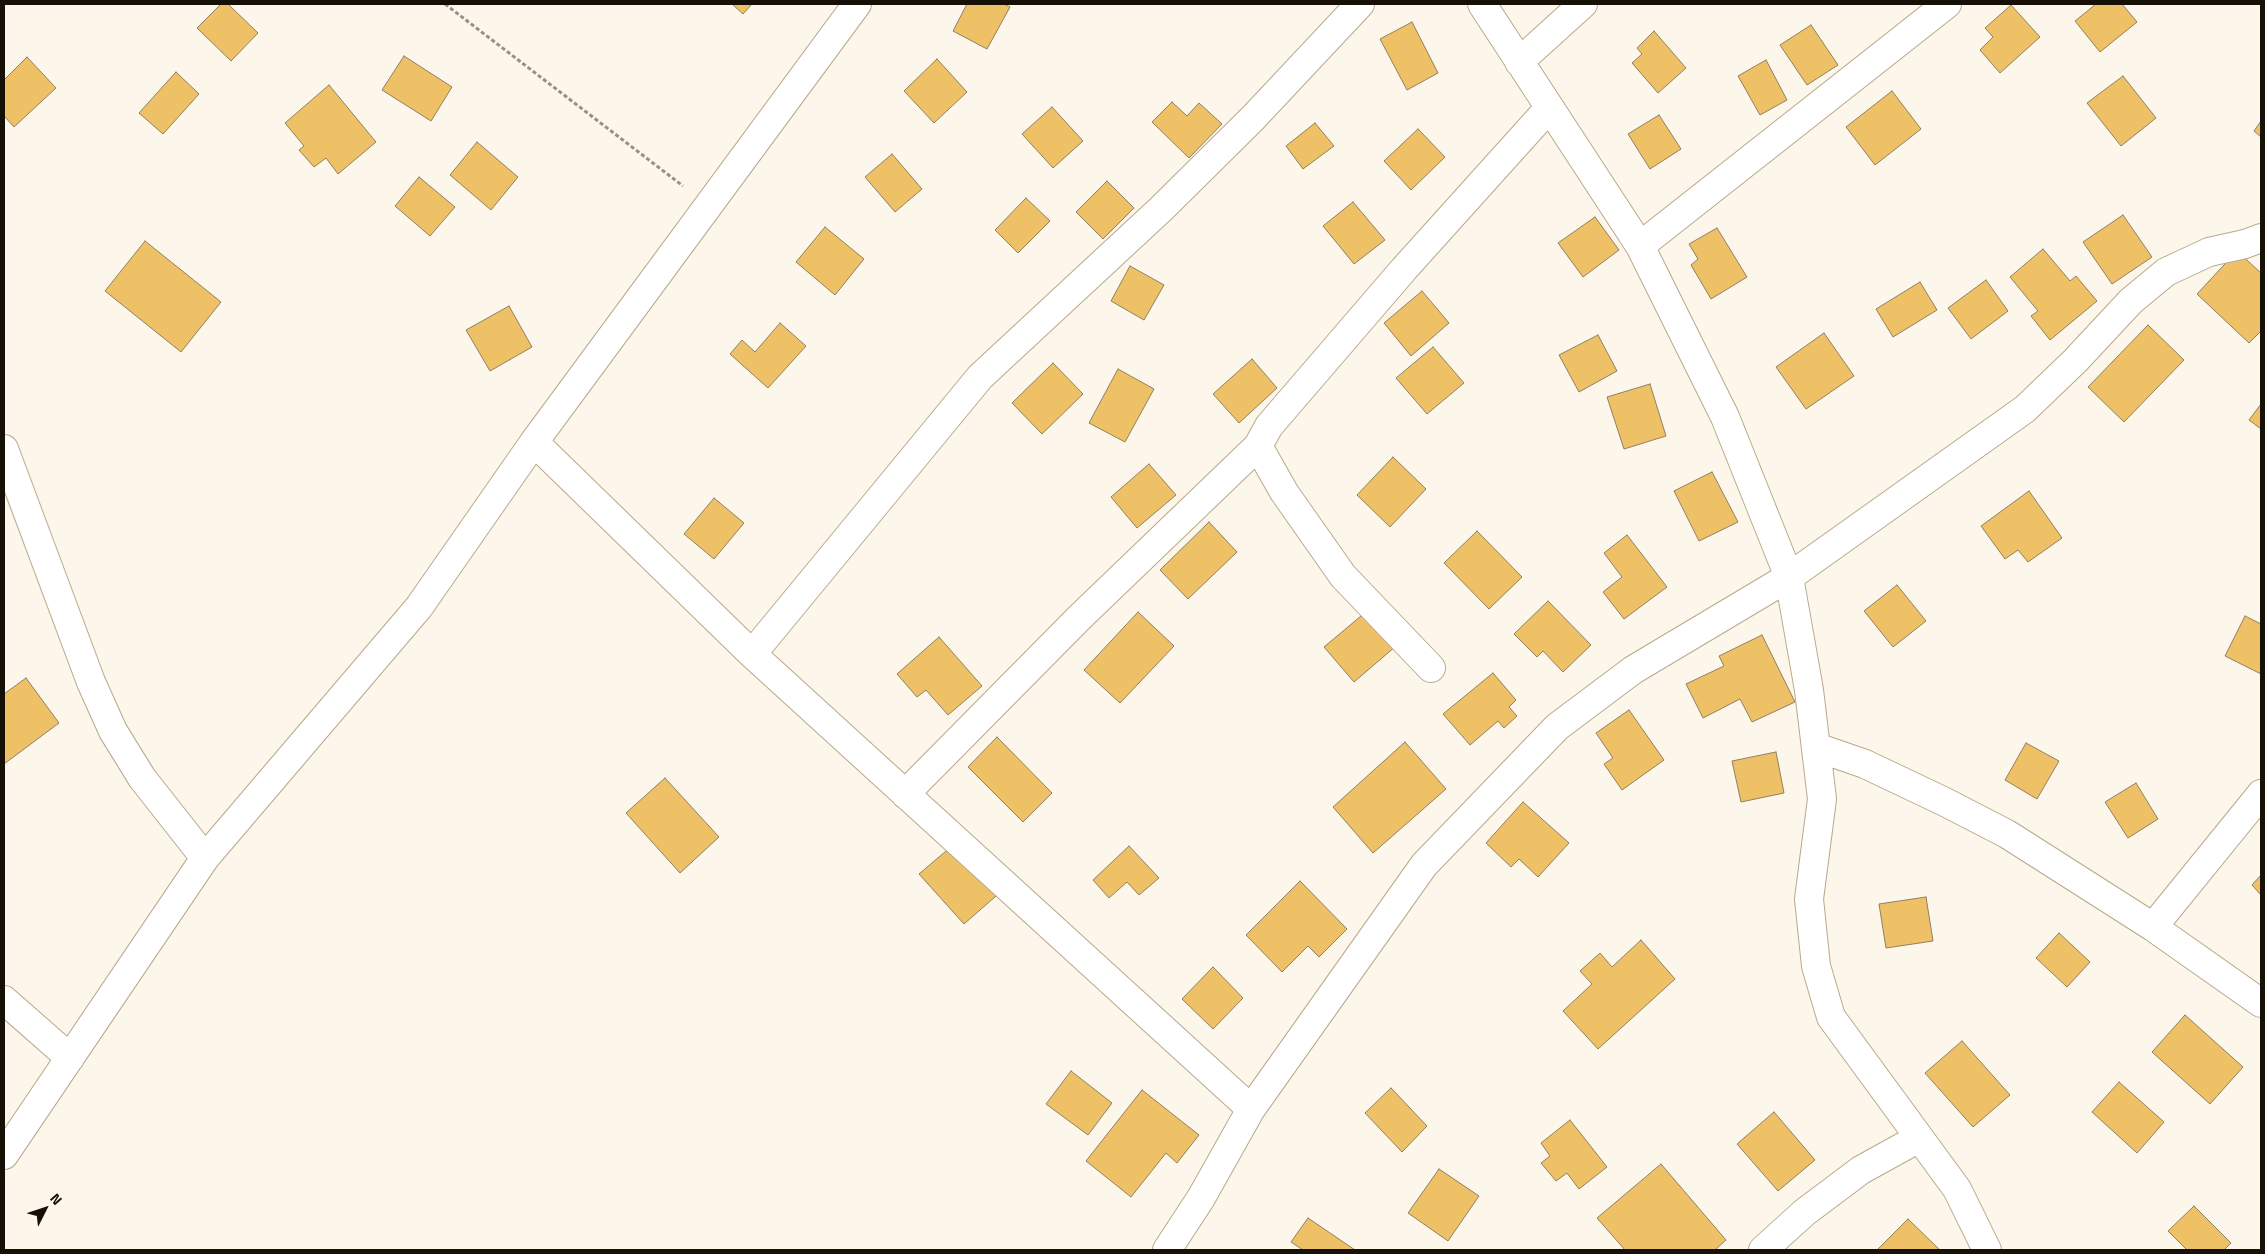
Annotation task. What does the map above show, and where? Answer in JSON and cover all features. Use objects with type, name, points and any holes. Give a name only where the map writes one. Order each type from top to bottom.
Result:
[{"type":"street","points":[[4,1155],[205,858],[420,606],[534,442],[857,4]]},
{"type":"street","points":[[752,654],[980,378],[1161,209],[1252,118],[1360,4]]},
{"type":"street","points":[[1482,4],[1640,246],[1725,417],[1789,577],[1809,690],[1822,799],[1809,899],[1816,966],[1831,1017],[1957,1189],[1987,1250]]},
{"type":"street","points":[[1519,62],[1583,4]]},
{"type":"street","points":[[1640,246],[1948,4]]},
{"type":"street","points":[[905,794],[1079,618],[1258,446],[1275,419],[1404,269],[1549,108]]},
{"type":"street","points":[[1166,1250],[1201,1198],[1251,1109],[1424,865],[1556,727],[1633,670],[1789,577],[2025,409],[2075,361],[2131,301],[2166,272],[2209,252],[2245,244],[2261,238]]},
{"type":"street","points":[[534,442],[752,654],[1251,1109]]},
{"type":"street","points":[[1258,446],[1284,492],[1344,576],[1431,668]]},
{"type":"street","points":[[4,449],[91,682],[113,731],[142,778],[205,858]]},
{"type":"street","points":[[1816,747],[1865,764],[2007,834],[2153,927],[2261,1003]]},
{"type":"street","points":[[2153,927],[2261,794]]},
{"type":"street","points":[[4,1000],[70,1058]]},
{"type":"street","points":[[1764,1250],[1805,1212],[1861,1170],[1918,1138]]},
{"type":"path","points":[[445,4],[707,205]]},
{"type":"building","points":[[221,4],[228,4],[258,33],[231,61],[197,28]]},
{"type":"building","points":[[732,4],[752,4],[743,14]]},
{"type":"building","points":[[967,4],[1004,4],[1010,7],[987,49],[953,31]]},
{"type":"building","points":[[2096,4],[2122,4],[2137,22],[2100,52],[2075,21]]},
{"type":"building","points":[[2011,5],[2040,37],[2000,73],[1980,50],[1993,37],[1985,28]]},
{"type":"building","points":[[1412,22],[1438,73],[1407,90],[1380,39]]},
{"type":"building","points":[[1811,25],[1838,65],[1807,85],[1780,45]]},
{"type":"building","points":[[1654,31],[1686,68],[1658,93],[1632,63],[1642,54],[1637,48]]},
{"type":"building","points":[[404,56],[452,87],[431,121],[382,90]]},
{"type":"building","points":[[27,57],[56,88],[14,127],[4,116],[4,80]]},
{"type":"building","points":[[937,59],[967,92],[934,123],[904,91]]},
{"type":"building","points":[[1766,60],[1787,100],[1760,115],[1738,76]]},
{"type":"building","points":[[176,72],[199,94],[163,134],[139,113]]},
{"type":"building","points":[[2123,76],[2156,118],[2121,146],[2087,103]]},
{"type":"building","points":[[329,85],[376,142],[338,174],[326,158],[314,167],[299,150],[304,146],[285,123]]},
{"type":"building","points":[[1892,91],[1921,129],[1875,165],[1846,127]]},
{"type":"building","points":[[1172,102],[1187,116],[1199,103],[1222,124],[1189,158],[1152,122]]},
{"type":"building","points":[[1052,107],[1083,141],[1053,168],[1022,134]]},
{"type":"building","points":[[1659,115],[1681,149],[1650,169],[1628,134]]},
{"type":"building","points":[[2261,121],[2261,137],[2254,131]]},
{"type":"building","points":[[1315,123],[1334,146],[1303,169],[1286,146]]},
{"type":"building","points":[[1418,129],[1445,157],[1411,190],[1384,161]]},
{"type":"building","points":[[477,142],[518,177],[491,210],[450,175]]},
{"type":"building","points":[[892,154],[922,189],[895,212],[865,177]]},
{"type":"building","points":[[419,177],[455,207],[430,236],[395,206]]},
{"type":"building","points":[[1107,181],[1134,208],[1103,239],[1076,212]]},
{"type":"building","points":[[1026,198],[1050,221],[1018,253],[995,230]]},
{"type":"building","points":[[1353,202],[1385,240],[1354,264],[1323,226]]},
{"type":"building","points":[[2123,215],[2152,257],[2112,284],[2083,242]]},
{"type":"building","points":[[1595,217],[1619,250],[1583,277],[1558,243]]},
{"type":"building","points":[[825,227],[864,259],[835,295],[796,262]]},
{"type":"building","points":[[1717,228],[1747,277],[1711,299],[1691,265],[1698,259],[1689,244]]},
{"type":"building","points":[[145,241],[221,302],[181,352],[105,291]]},
{"type":"building","points":[[2043,249],[2070,281],[2076,276],[2097,301],[2050,340],[2031,316],[2038,311],[2010,277]]},
{"type":"building","points":[[2237,251],[2261,273],[2261,331],[2249,343],[2197,294]]},
{"type":"building","points":[[1130,266],[1164,285],[1144,320],[1111,301]]},
{"type":"building","points":[[1986,280],[2008,311],[1971,339],[1948,308]]},
{"type":"building","points":[[1920,282],[1937,310],[1893,337],[1876,309]]},
{"type":"building","points":[[1422,291],[1449,323],[1411,356],[1384,323]]},
{"type":"building","points":[[509,306],[532,347],[490,371],[466,330]]},
{"type":"building","points":[[780,323],[806,346],[768,388],[730,354],[742,340],[755,352]]},
{"type":"building","points":[[2148,325],[2184,360],[2124,422],[2088,387]]},
{"type":"building","points":[[1824,333],[1854,376],[1806,409],[1776,367]]},
{"type":"building","points":[[1598,335],[1617,371],[1579,392],[1559,355]]},
{"type":"building","points":[[1433,347],[1464,383],[1427,414],[1396,378]]},
{"type":"building","points":[[1252,359],[1277,388],[1239,423],[1213,394]]},
{"type":"building","points":[[1053,363],[1083,394],[1042,434],[1012,403]]},
{"type":"building","points":[[1118,369],[1154,389],[1125,442],[1089,423]]},
{"type":"building","points":[[1650,384],[1666,436],[1624,449],[1607,397]]},
{"type":"building","points":[[2261,404],[2261,429],[2249,420]]},
{"type":"building","points":[[1393,457],[1426,489],[1390,527],[1357,495]]},
{"type":"building","points":[[1149,464],[1176,495],[1137,528],[1111,497]]},
{"type":"building","points":[[1712,472],[1738,522],[1699,541],[1674,491]]},
{"type":"building","points":[[2029,491],[2062,538],[2028,562],[2018,550],[2005,559],[1981,526]]},
{"type":"building","points":[[714,498],[744,523],[714,559],[684,534]]},
{"type":"building","points":[[1209,522],[1237,552],[1188,599],[1160,570]]},
{"type":"building","points":[[1477,531],[1522,577],[1489,609],[1444,563]]},
{"type":"building","points":[[1627,535],[1667,587],[1624,619],[1603,592],[1622,577],[1604,553]]},
{"type":"building","points":[[1897,585],[1926,621],[1893,647],[1864,611]]},
{"type":"building","points":[[1548,601],[1591,645],[1563,672],[1543,651],[1537,657],[1514,634]]},
{"type":"building","points":[[1367,611],[1396,646],[1354,682],[1324,647]]},
{"type":"building","points":[[1138,612],[1174,646],[1120,703],[1084,670]]},
{"type":"building","points":[[2245,616],[2261,624],[2261,674],[2225,656]]},
{"type":"building","points":[[1762,635],[1795,702],[1752,722],[1740,699],[1703,718],[1686,684],[1724,666],[1719,656]]},
{"type":"building","points":[[939,637],[982,686],[948,715],[926,690],[917,697],[897,674]]},
{"type":"building","points":[[1493,673],[1516,700],[1509,707],[1517,716],[1504,728],[1498,721],[1470,745],[1443,714]]},
{"type":"building","points":[[26,678],[59,723],[4,764],[4,694]]},
{"type":"building","points":[[1629,710],[1664,760],[1622,790],[1604,764],[1613,758],[1596,733]]},
{"type":"building","points":[[997,737],[1052,793],[1023,822],[968,767]]},
{"type":"building","points":[[1405,742],[1446,789],[1373,853],[1333,807]]},
{"type":"building","points":[[2026,743],[2059,761],[2037,799],[2005,780]]},
{"type":"building","points":[[1776,752],[1784,793],[1741,802],[1732,761]]},
{"type":"building","points":[[665,778],[719,837],[680,873],[626,813]]},
{"type":"building","points":[[2136,783],[2158,819],[2128,838],[2105,802]]},
{"type":"building","points":[[1523,802],[1569,843],[1538,877],[1519,859],[1511,867],[1486,843]]},
{"type":"building","points":[[952,846],[996,896],[964,924],[919,874]]},
{"type":"building","points":[[1129,846],[1159,878],[1139,895],[1127,882],[1109,898],[1093,880]]},
{"type":"building","points":[[2261,875],[2261,895],[2252,885]]},
{"type":"building","points":[[1300,881],[1347,929],[1319,957],[1308,946],[1282,972],[1246,935]]},
{"type":"building","points":[[1926,897],[1933,941],[1886,948],[1879,904]]},
{"type":"building","points":[[2059,933],[2090,962],[2067,987],[2036,958]]},
{"type":"building","points":[[1641,940],[1675,979],[1598,1049],[1563,1011],[1592,984],[1580,971],[1600,953],[1612,967]]},
{"type":"building","points":[[1213,967],[1243,998],[1213,1029],[1182,999]]},
{"type":"building","points":[[2185,1015],[2243,1067],[2210,1104],[2152,1052]]},
{"type":"building","points":[[1962,1041],[2010,1095],[1973,1127],[1925,1073]]},
{"type":"building","points":[[1071,1071],[1112,1103],[1088,1135],[1046,1104]]},
{"type":"building","points":[[2119,1082],[2164,1122],[2137,1153],[2092,1112]]},
{"type":"building","points":[[1391,1088],[1427,1126],[1402,1152],[1365,1113]]},
{"type":"building","points":[[1142,1090],[1199,1135],[1177,1163],[1166,1153],[1131,1197],[1086,1161]]},
{"type":"building","points":[[1774,1112],[1815,1160],[1778,1191],[1737,1144]]},
{"type":"building","points":[[1570,1120],[1607,1167],[1579,1189],[1567,1173],[1556,1181],[1541,1163],[1550,1156],[1541,1143]]},
{"type":"building","points":[[1661,1164],[1726,1240],[1715,1250],[1625,1250],[1597,1218]]},
{"type":"building","points":[[1439,1169],[1479,1196],[1448,1241],[1408,1213]]},
{"type":"building","points":[[2194,1206],[2231,1243],[2224,1250],[2187,1250],[2168,1231]]},
{"type":"building","points":[[1308,1218],[1355,1250],[1303,1250],[1291,1242]]},
{"type":"building","points":[[1908,1219],[1940,1250],[1877,1250]]}]
